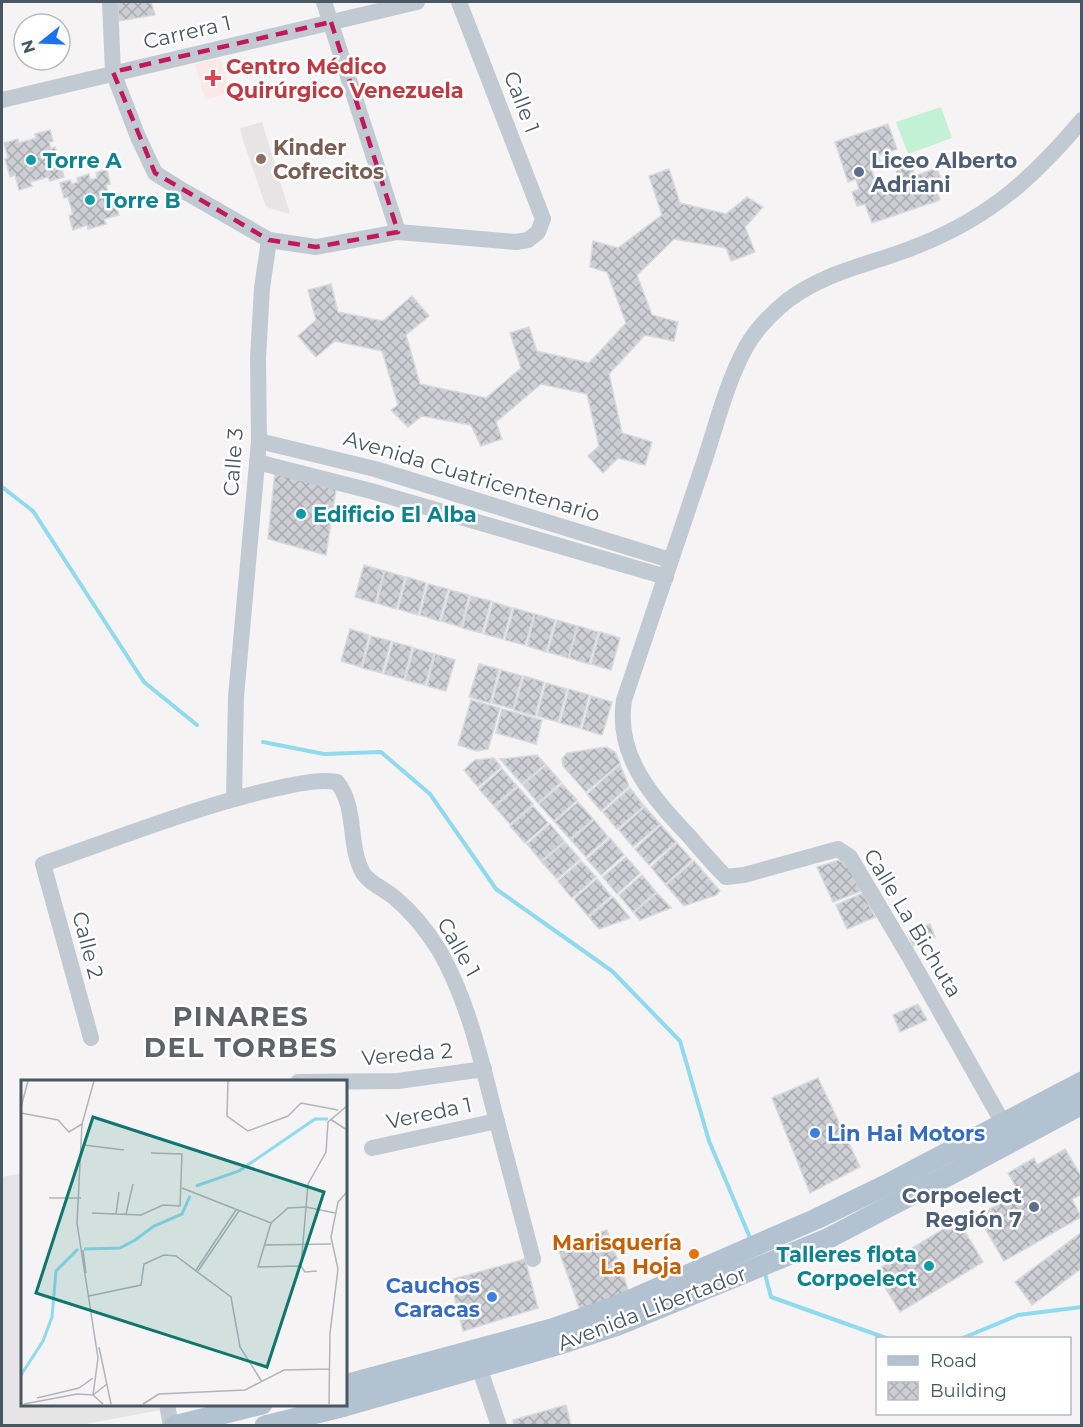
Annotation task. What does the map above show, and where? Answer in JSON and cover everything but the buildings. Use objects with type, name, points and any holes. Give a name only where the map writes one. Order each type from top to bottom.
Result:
[{"type":"main road","name":"Avenida Libertador","points":[[346,1406],[612,1308],[816,1219],[1082,1082]]},
{"type":"main road","name":"Avenida Libertador","points":[[346,1385],[476,1359],[618,1325],[827,1239],[1082,1104]]},
{"type":"main road","points":[[173,1425],[254,1406]]},
{"type":"main road","name":"Avenida Libertador","points":[[266,1425],[345,1406]]},
{"type":"street","points":[[110,2],[113,72],[138,137],[155,172],[269,240],[316,247],[398,232],[324,2]]},
{"type":"street","name":"Carrera 1","points":[[2,100],[417,2]]},
{"type":"street","name":"Calle 1","points":[[398,232],[516,242],[528,240],[538,232],[543,219],[459,2]]},
{"type":"street","name":"Calle La Bichuta","points":[[1003,1123],[850,857],[838,849],[744,875],[726,877],[642,782],[629,748],[622,711],[724,395],[756,331],[788,300],[828,277],[923,244],[978,218],[1020,187],[1082,120]]},
{"type":"street","name":"Calle 3","points":[[234,798],[236,697],[259,441],[259,335],[262,288],[269,240]]},
{"type":"street","name":"Avenida Cuatricentenario","points":[[259,441],[375,469],[670,560]]},
{"type":"street","name":"Avenida Cuatricentenario","points":[[257,462],[370,491],[666,577]]},
{"type":"street","name":"Calle 1","points":[[234,798],[327,780],[337,782],[343,790],[351,813],[353,842],[363,874],[396,898],[414,915],[438,948],[456,983],[484,1069],[533,1259]]},
{"type":"street","name":"Calle 2","points":[[91,1038],[43,864],[234,798]]},
{"type":"street","name":"Vereda 2","points":[[346,1082],[398,1081],[484,1069]]},
{"type":"street","name":"Vereda 1","points":[[372,1148],[496,1121]]},
{"type":"street","points":[[476,1359],[499,1425]]},
{"type":"street","points":[[168,1406],[173,1425]]},
{"type":"highlighted area","points":[[331,22],[398,232],[316,247],[269,240],[155,173],[113,72]]},
{"type":"shaded area","name":"Centro Médico Quirúrgico Venezuela","points":[[221,58],[230,93],[205,100],[195,64]]},
{"type":"shaded area","name":"Kinder Cofrecitos","points":[[262,122],[290,214],[266,207],[245,146],[240,128]]},
{"type":"shaded area","points":[[21,1173],[21,1406],[177,1407],[80,1425],[2,1426],[2,1177]]},
{"type":"green space","points":[[941,107],[952,138],[908,154],[896,122]]},
{"type":"waterway","points":[[2,487],[33,511],[144,682],[197,725]]},
{"type":"waterway","points":[[263,742],[324,754],[381,752],[430,794],[496,889],[612,971],[680,1041],[709,1141],[751,1240]]},
{"type":"waterway","points":[[765,1274],[771,1297],[883,1337]]},
{"type":"waterway","points":[[965,1337],[1018,1315],[1082,1307]]},
{"type":"place","name":"Centro Médico Quirúrgico Venezuela","points":[[213,78]]},
{"type":"place","name":"Kinder Cofrecitos","points":[[261,159]]},
{"type":"place","name":"Torre A","points":[[31,160]]},
{"type":"place","name":"Liceo Alberto Adriani","points":[[859,172]]},
{"type":"place","name":"Torre B","points":[[90,200]]},
{"type":"place","name":"Edificio El Alba","points":[[301,514]]},
{"type":"place","name":"Lin Hai Motors","points":[[815,1133]]},
{"type":"place","name":"Corpoelect Región 7","points":[[1034,1207]]},
{"type":"place","name":"Marisquería La Hoja","points":[[694,1254]]},
{"type":"place","name":"Talleres flota Corpoelect","points":[[929,1266]]},
{"type":"place","name":"Cauchos Caracas","points":[[492,1297]]},
{"type":"district","name":"PINARES DEL TORBES","points":[[241,1032]]}]
